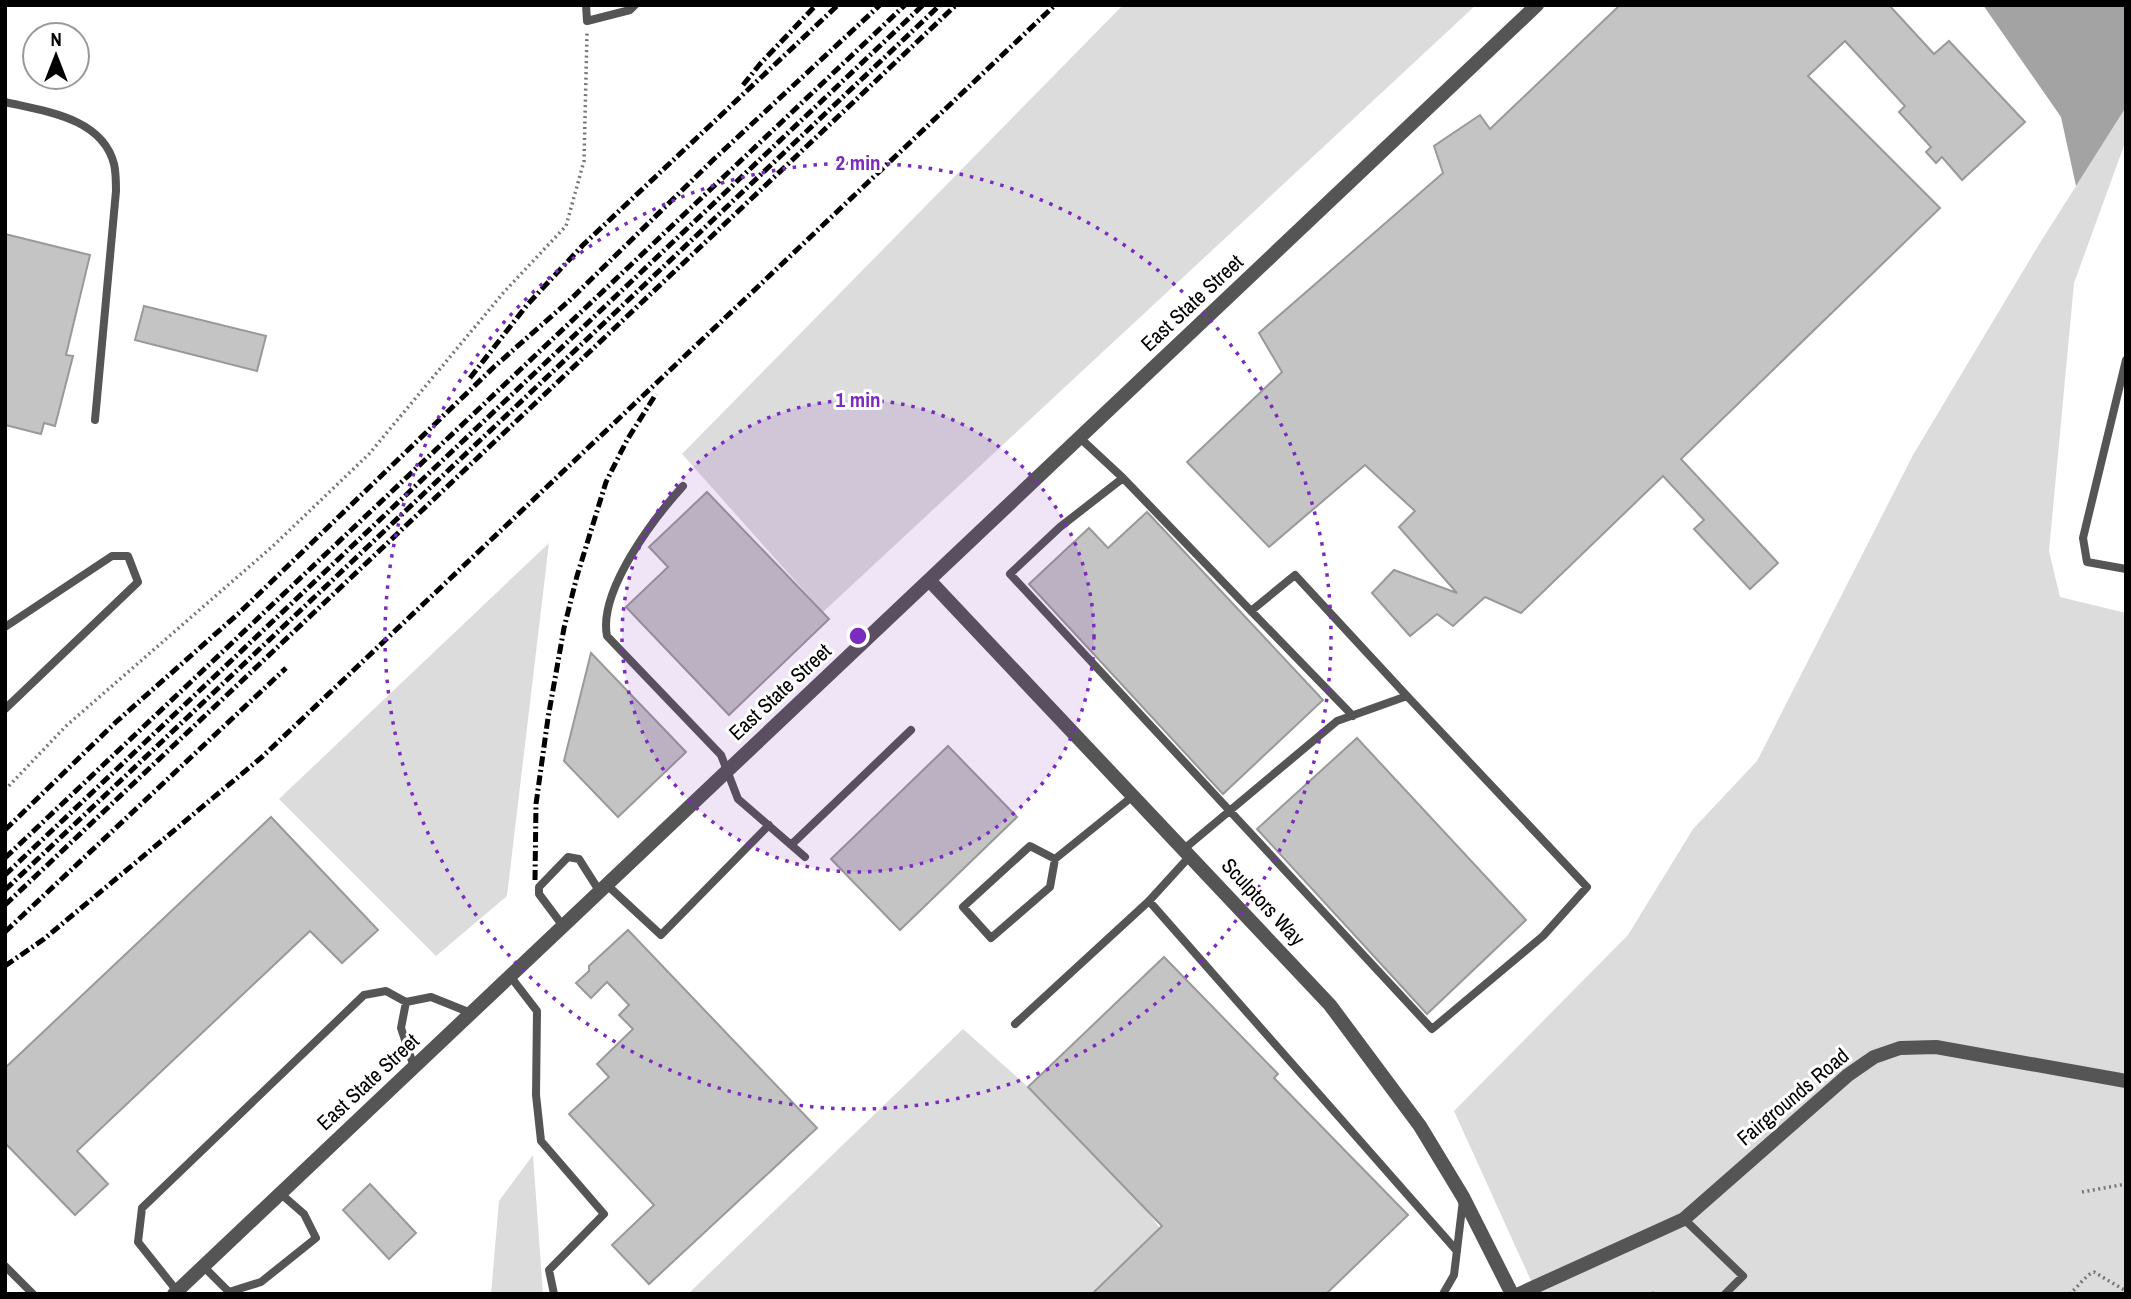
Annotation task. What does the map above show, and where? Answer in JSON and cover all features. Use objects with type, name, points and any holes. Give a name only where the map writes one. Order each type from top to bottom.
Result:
[{"type":"street","name":"East State Street","points":[[176,1292],[1537,5]]},
{"type":"street","name":"Sculptors Way","points":[[929,580],[1330,1005],[1420,1126],[1463,1197],[1512,1294]]},
{"type":"street","name":"Fairgrounds Road","points":[[1519,1294],[1684,1219],[1848,1075],[1874,1057],[1900,1048],[1936,1047],[2126,1081]]},
{"type":"lane","points":[[586,5],[587,21],[630,10],[635,5]]},
{"type":"lane","points":[[5,102],[74,119],[95,135],[108,150],[114,163],[116,191],[95,421]]},
{"type":"lane","points":[[2126,360],[2083,538],[2087,562],[2126,569]]},
{"type":"lane","points":[[1080,438],[1123,478],[1353,716]]},
{"type":"lane","points":[[1123,478],[1060,527],[1010,574],[1228,812],[1433,1029],[1543,936],[1587,887],[1295,575],[1251,611]]},
{"type":"lane","points":[[683,486],[659,512],[626,564],[615,586],[605,624],[606,630],[609,639],[721,755],[738,799],[805,857]]},
{"type":"lane","points":[[5,627],[112,556],[128,556],[138,582],[5,709]]},
{"type":"lane","points":[[1015,1024],[1149,901],[1187,853],[1228,812],[1337,722],[1407,696]]},
{"type":"lane","points":[[791,845],[911,730]]},
{"type":"lane","points":[[1055,859],[1030,846],[962,907],[991,938],[1050,887],[1055,859],[1133,796]]},
{"type":"lane","points":[[563,926],[539,894],[539,887],[568,857],[579,859],[603,888],[661,935],[769,825]]},
{"type":"lane","points":[[1149,901],[1457,1251]]},
{"type":"lane","points":[[510,976],[537,1011],[536,1095],[541,1141],[604,1213],[549,1270],[554,1294]]},
{"type":"lane","points":[[176,1292],[138,1242],[142,1208],[364,995],[386,991],[406,1002],[431,997],[471,1013]]},
{"type":"lane","points":[[406,1002],[401,1028],[414,1068]]},
{"type":"lane","points":[[203,1266],[230,1293],[261,1282],[316,1238],[304,1214],[281,1194]]},
{"type":"lane","points":[[1443,1294],[1454,1275],[1463,1197]]},
{"type":"lane","points":[[1684,1219],[1743,1276],[1726,1294]]},
{"type":"lane","points":[[5,1266],[33,1294]]},
{"type":"path","points":[[5,790],[66,726],[273,546],[369,454],[504,292],[566,226],[584,162],[587,21]]},
{"type":"path","points":[[2082,1192],[2126,1184]]},
{"type":"path","points":[[2068,1294],[2094,1272],[2126,1292]]},
{"type":"shaded area","points":[[1123,5],[1476,5],[823,612],[682,454]]},
{"type":"shaded area","points":[[1983,5],[2126,5],[2126,107],[2076,186],[2061,117]]},
{"type":"shaded area","points":[[2126,107],[2126,140],[2074,283],[2049,551],[2060,597],[2126,613],[2126,1294],[1537,1294],[1454,1111],[1628,935],[1693,829],[1757,761],[1913,455],[2038,246]]},
{"type":"shaded area","points":[[549,543],[507,896],[436,956],[279,799]]},
{"type":"shaded area","points":[[963,1029],[1028,1087],[1142,1205],[1160,1228],[1092,1294],[688,1294]]},
{"type":"shaded area","points":[[533,1155],[543,1294],[491,1294],[499,1201]]},
{"type":"building","points":[[1620,5],[1889,5],[1934,54],[1949,41],[2025,122],[1962,180],[1942,157],[1936,163],[1926,152],[1931,147],[1899,112],[1905,106],[1845,41],[1808,76],[1940,208],[1681,459],[1778,563],[1750,589],[1694,529],[1704,520],[1663,476],[1521,613],[1485,597],[1453,626],[1437,614],[1410,636],[1372,593],[1394,570],[1457,593],[1399,527],[1415,511],[1365,465],[1269,547],[1187,462],[1282,372],[1259,333],[1443,173],[1434,146],[1480,115],[1490,129]]},
{"type":"building","points":[[5,234],[90,255],[66,355],[73,356],[55,426],[44,423],[41,434],[5,425]]},
{"type":"building","points":[[144,306],[266,336],[257,371],[135,340]]},
{"type":"building","points":[[707,492],[829,619],[729,715],[626,607],[668,567],[649,547]]},
{"type":"building","points":[[1147,512],[1323,700],[1223,794],[1029,584],[1089,528],[1108,548]]},
{"type":"building","points":[[591,653],[686,752],[618,817],[564,761]]},
{"type":"building","points":[[1357,738],[1526,920],[1427,1014],[1257,829]]},
{"type":"building","points":[[948,746],[1017,817],[900,930],[831,859]]},
{"type":"building","points":[[271,817],[378,930],[342,963],[310,931],[77,1151],[108,1184],[75,1215],[5,1143],[5,1068]]},
{"type":"building","points":[[628,930],[817,1128],[649,1284],[612,1245],[654,1205],[569,1114],[609,1077],[597,1064],[633,1029],[619,1015],[629,1005],[607,982],[591,998],[576,983],[589,971],[589,966]]},
{"type":"building","points":[[1164,957],[1278,1074],[1274,1078],[1408,1215],[1326,1294],[1092,1294],[1162,1226],[1028,1087]]},
{"type":"building","points":[[370,1184],[416,1233],[389,1259],[343,1210]]},
{"type":"railway","points":[[743,85],[816,5]]},
{"type":"railway","points":[[470,378],[527,305],[583,245],[838,5]]},
{"type":"railway","points":[[5,830],[116,722],[238,614],[495,366],[570,300],[713,160],[880,5]]},
{"type":"railway","points":[[5,858],[905,5]]},
{"type":"railway","points":[[5,875],[923,5]]},
{"type":"railway","points":[[5,890],[940,5]]},
{"type":"railway","points":[[5,905],[956,5]]},
{"type":"railway","points":[[5,966],[44,939],[262,757],[1055,5]]},
{"type":"railway","points":[[535,880],[536,804],[564,628],[606,482],[627,440],[656,394]]},
{"type":"railway","points":[[5,932],[286,668]]}]
